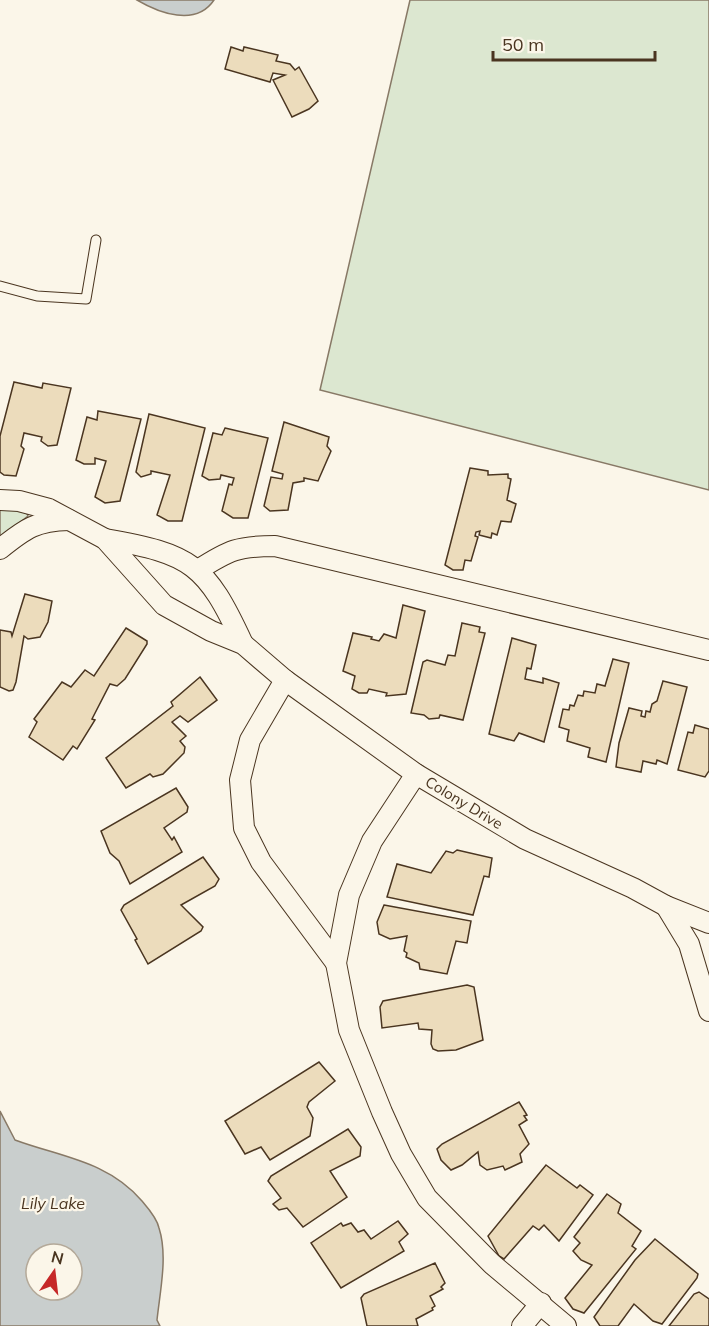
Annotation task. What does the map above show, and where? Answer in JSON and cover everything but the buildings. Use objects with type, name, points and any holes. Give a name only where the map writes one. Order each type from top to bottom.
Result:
[{"type":"street","name":"Colony Drive","points":[[0,501],[19,501],[49,509],[105,539],[164,605],[211,631],[243,644],[285,680],[416,774],[525,839],[633,888],[666,906],[709,922]]},
{"type":"street","points":[[0,549],[28,526],[49,521],[73,520]]},
{"type":"street","name":"Colony Drive","points":[[105,539],[174,554],[198,570],[222,599],[243,644]]},
{"type":"street","points":[[198,570],[225,553],[245,546],[275,546],[709,650]]},
{"type":"street","points":[[285,680],[250,740],[240,780],[244,828],[261,862],[336,963]]},
{"type":"street","points":[[416,774],[372,841],[350,895],[336,963],[350,1030],[392,1133],[427,1198],[492,1264],[566,1326]]},
{"type":"street","points":[[666,906],[689,944],[709,1011]]},
{"type":"street","points":[[522,1326],[541,1303]]},
{"type":"lane","points":[[0,286],[38,296],[86,299],[96,240]]},
{"type":"green space","points":[[410,0],[709,0],[709,490],[320,390]]},
{"type":"green space","points":[[0,508],[24,508],[28,516],[0,538]]},
{"type":"water","points":[[137,0],[214,0],[197,13],[177,15],[166,13]]},
{"type":"water","name":"Lily Lake","points":[[0,1111],[15,1140],[99,1169],[129,1188],[152,1213],[158,1224],[163,1250],[157,1320],[160,1326],[0,1326]]}]
